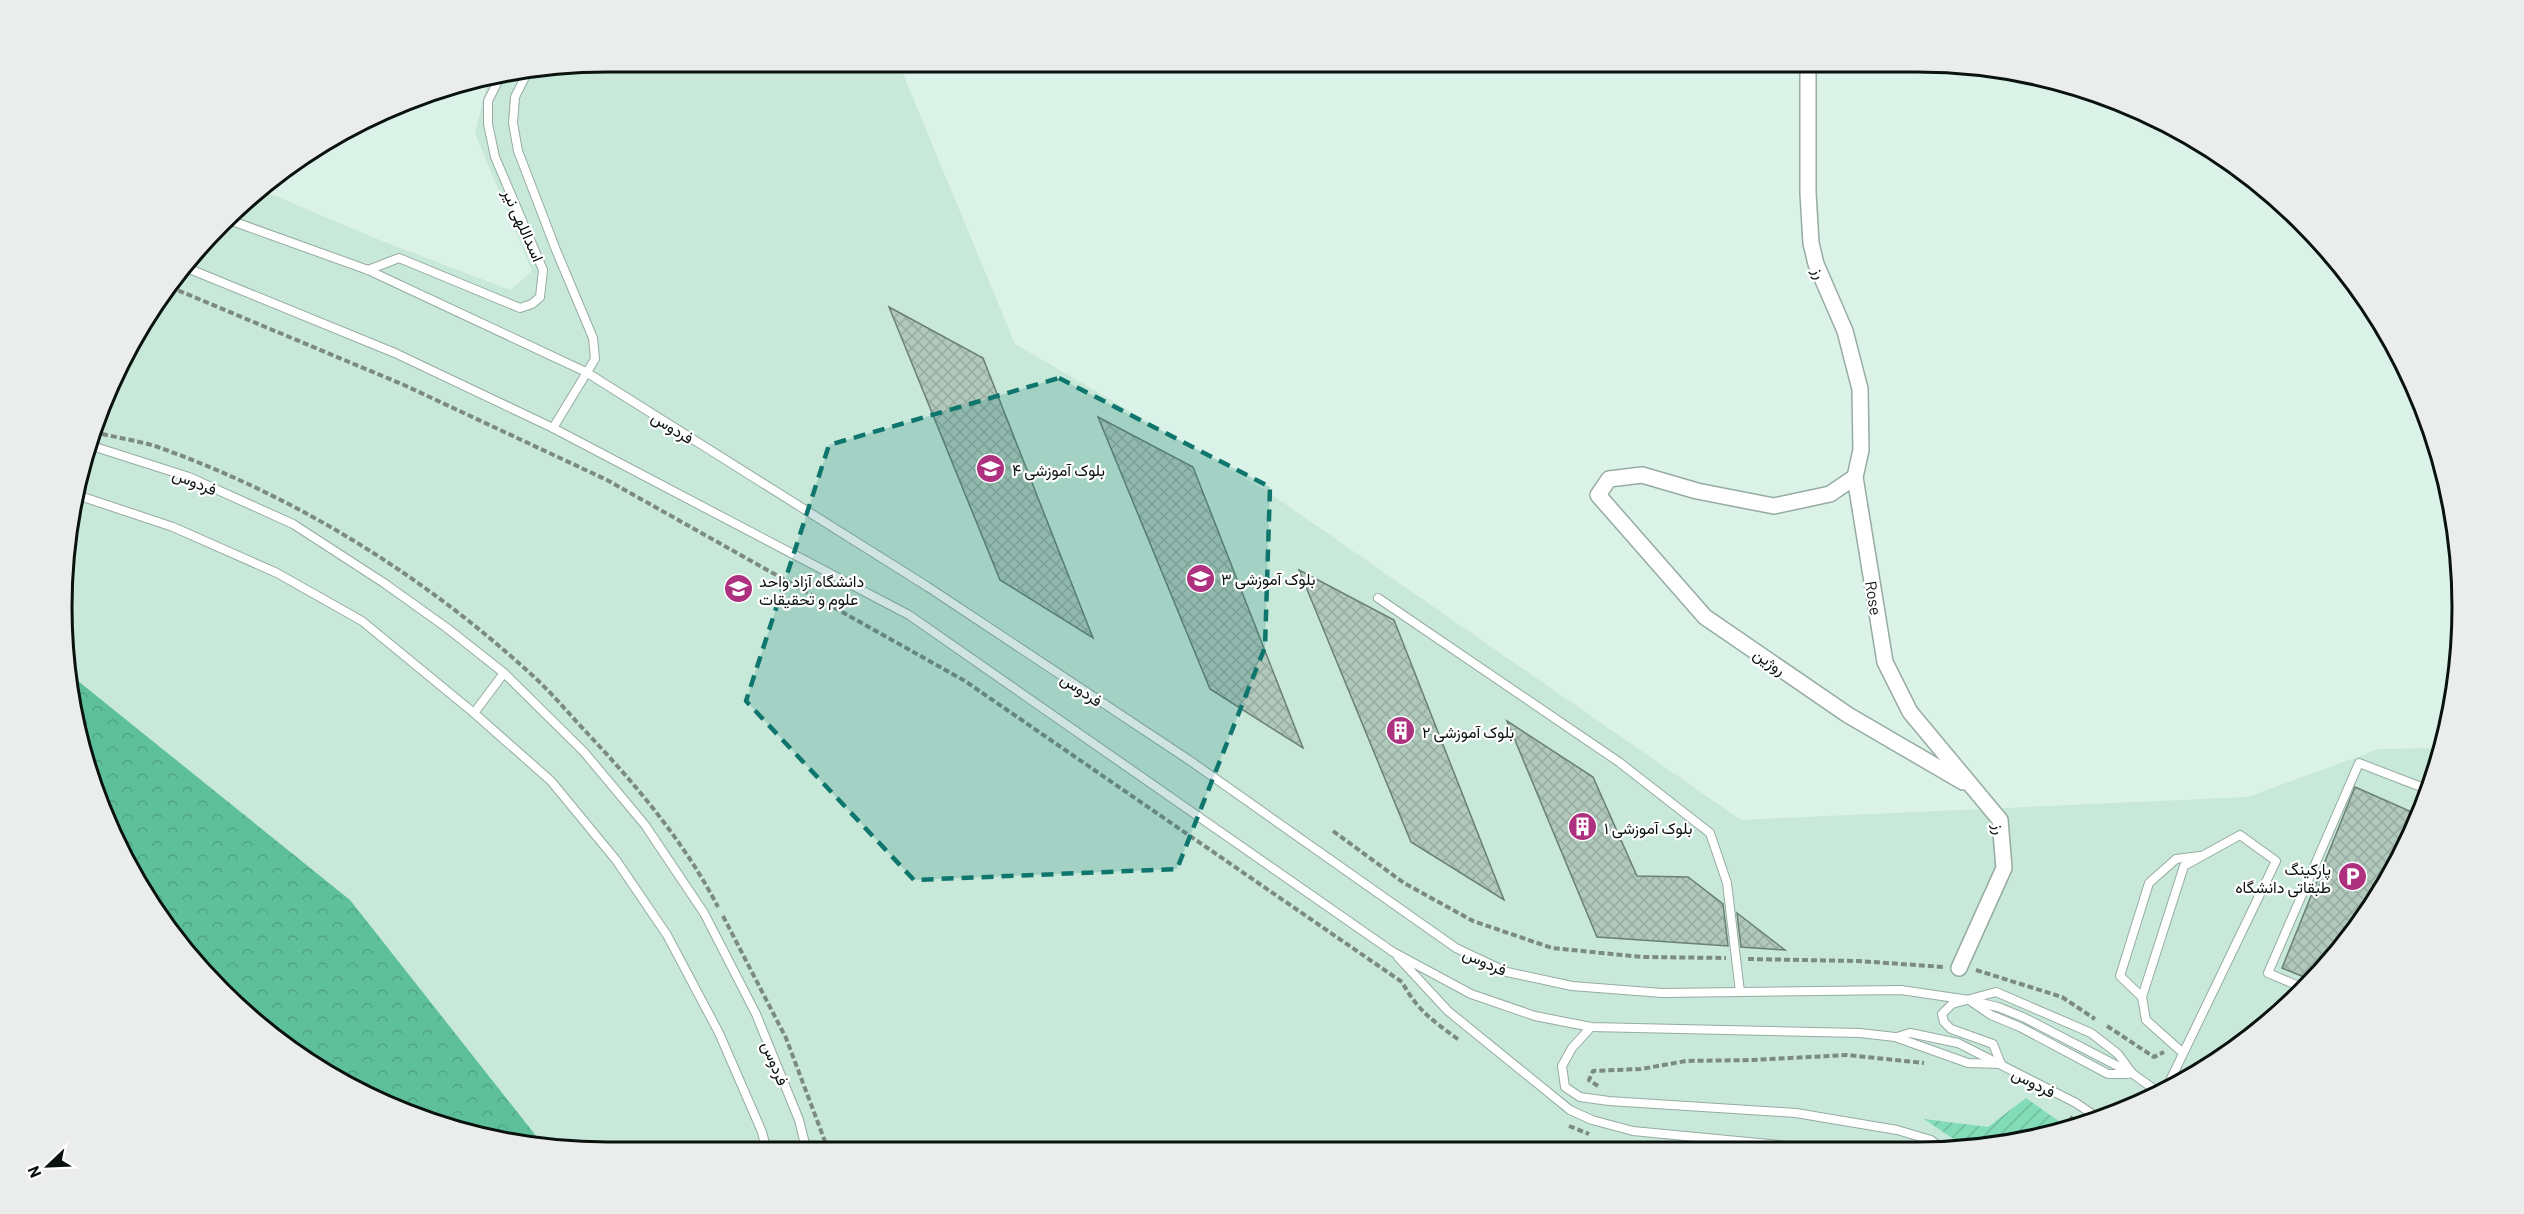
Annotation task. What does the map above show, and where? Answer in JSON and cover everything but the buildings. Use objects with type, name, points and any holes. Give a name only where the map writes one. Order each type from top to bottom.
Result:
[{"type":"street","name":"رز","points":[[1808,72],[1808,193],[1811,243],[1816,264],[1845,331],[1860,389],[1861,450],[1855,477]]},
{"type":"street","name":"روژین","points":[[1855,477],[1830,494],[1774,506],[1697,491],[1642,475],[1608,479],[1598,495],[1705,617],[1848,715],[1974,789]]},
{"type":"street","name":"Rose","points":[[1855,477],[1885,662],[1910,712]]},
{"type":"street","name":"رز","points":[[1910,712],[2000,820],[2004,868],[1959,968]]},
{"type":"lane","name":"اسداللهی نیر","points":[[524,79],[515,97],[513,123],[518,151],[593,338],[595,359],[553,428]]},
{"type":"lane","name":"اسداللهی نیر","points":[[368,270],[399,258],[520,308],[532,304],[540,297],[543,270],[495,157],[488,124],[488,101],[497,83]]},
{"type":"lane","name":"فردوس","points":[[237,222],[368,270],[586,372],[948,599],[1189,760],[1456,948],[1507,972],[1572,986],[1662,993],[1901,990],[1969,1000],[1998,1007],[2025,1018],[2133,1074]]},
{"type":"lane","name":"فردوس","points":[[192,270],[395,352],[553,428],[909,615],[1393,952],[1471,994],[1535,1016],[1592,1027],[1843,1032],[1895,1037],[1911,1033],[1958,1043],[2091,1113]]},
{"type":"lane","name":"فردوس","points":[[96,447],[189,477],[293,524],[447,627],[504,673],[584,752],[645,825],[704,913],[756,1014],[800,1120],[805,1142]]},
{"type":"lane","points":[[83,497],[173,527],[277,573],[362,621],[474,713],[551,781],[616,860],[661,926],[719,1033],[764,1142]]},
{"type":"lane","points":[[1378,598],[1619,762],[1710,833],[1727,883],[1738,959],[1740,992]]},
{"type":"lane","points":[[474,713],[504,673]]},
{"type":"lane","points":[[2295,985],[2268,973],[2359,764],[2421,787]]},
{"type":"lane","points":[[2172,1077],[2276,861],[2240,835],[2184,866],[2142,997],[2146,1020],[2183,1053]]},
{"type":"lane","points":[[2142,997],[2120,976],[2150,884],[2176,859],[2204,855]]},
{"type":"lane","points":[[1393,952],[1448,1011],[1570,1110],[1592,1120],[1633,1131],[1748,1142]]},
{"type":"lane","points":[[1895,1037],[1968,1063],[2001,1064],[1993,1044],[1951,1029],[1944,1023],[1942,1014],[1952,1004],[1996,992],[2091,1033],[2118,1054],[2133,1074],[2152,1088]]},
{"type":"lane","points":[[1592,1027],[1572,1048],[1562,1066],[1565,1087],[1580,1097],[1621,1102],[1796,1113],[1898,1131],[1933,1142]]},
{"type":"path","points":[[177,290],[404,385],[607,480],[965,681],[1402,982],[1414,1003],[1430,1019],[1469,1046]]},
{"type":"path","points":[[101,433],[153,446],[254,485],[357,542],[453,609],[532,675],[630,779],[704,881],[786,1038],[824,1142]]},
{"type":"path","points":[[1333,831],[1404,883],[1473,921],[1552,948],[1642,957],[1858,961],[1974,969],[2062,998],[2154,1057],[2164,1052],[2164,1036]]},
{"type":"path","points":[[1601,1088],[1589,1080],[1593,1071],[1641,1069],[1686,1061],[1847,1055],[1926,1063]]},
{"type":"path","points":[[2069,1116],[2073,1119]]},
{"type":"path","points":[[1563,1123],[1584,1134],[1594,1135]]},
{"type":"path","points":[[1946,1138],[1951,1141]]},
{"type":"highlighted area","points":[[1059,378],[1270,487],[1265,647],[1177,869],[914,880],[746,701],[829,445]]},
{"type":"shaded area","name":"دانشگاه آزاد واحد علوم و تحقیقات","points":[[607,72],[902,72],[1015,344],[1268,492],[1741,820],[2248,797],[2379,749],[2433,748],[2424,779],[2397,844],[2362,904],[2319,960],[2270,1009],[2214,1052],[2154,1087],[2089,1114],[2021,1132],[1952,1141],[1917,1142],[607,1142],[572,1141],[503,1132],[435,1114],[370,1087],[310,1052],[281,1031],[254,1009],[205,960],[162,904],[127,844],[100,779],[90,745],[82,711],[73,642],[73,572],[82,503],[90,469],[100,435],[127,370],[162,310],[183,281],[229,229],[269,193],[382,241],[510,290],[532,271],[475,133],[487,86],[537,77]]},
{"type":"green space","points":[[78,681],[350,900],[537,1137],[503,1132],[435,1114],[370,1087],[310,1052],[254,1009],[229,985],[205,960],[162,904],[127,844],[100,779],[82,711]]},
{"type":"green space","points":[[2026,1098],[2060,1122],[2021,1132],[1956,1141],[1924,1119],[1988,1127]]},
{"type":"place","name":"بلوک آموزشی ۴","points":[[991,469]]},
{"type":"place","name":"بلوک آموزشی ۳","points":[[1200,578]]},
{"type":"place","name":"دانشگاه آزاد واحد علوم و تحقیقات","points":[[738,589]]},
{"type":"place","name":"بلوک آموزشی ۲","points":[[1401,731]]},
{"type":"place","name":"بلوک آموزشی ۱","points":[[1583,827]]},
{"type":"place","name":"پارکینگ طبقاتی دانشگاه","points":[[2352,877]]}]
